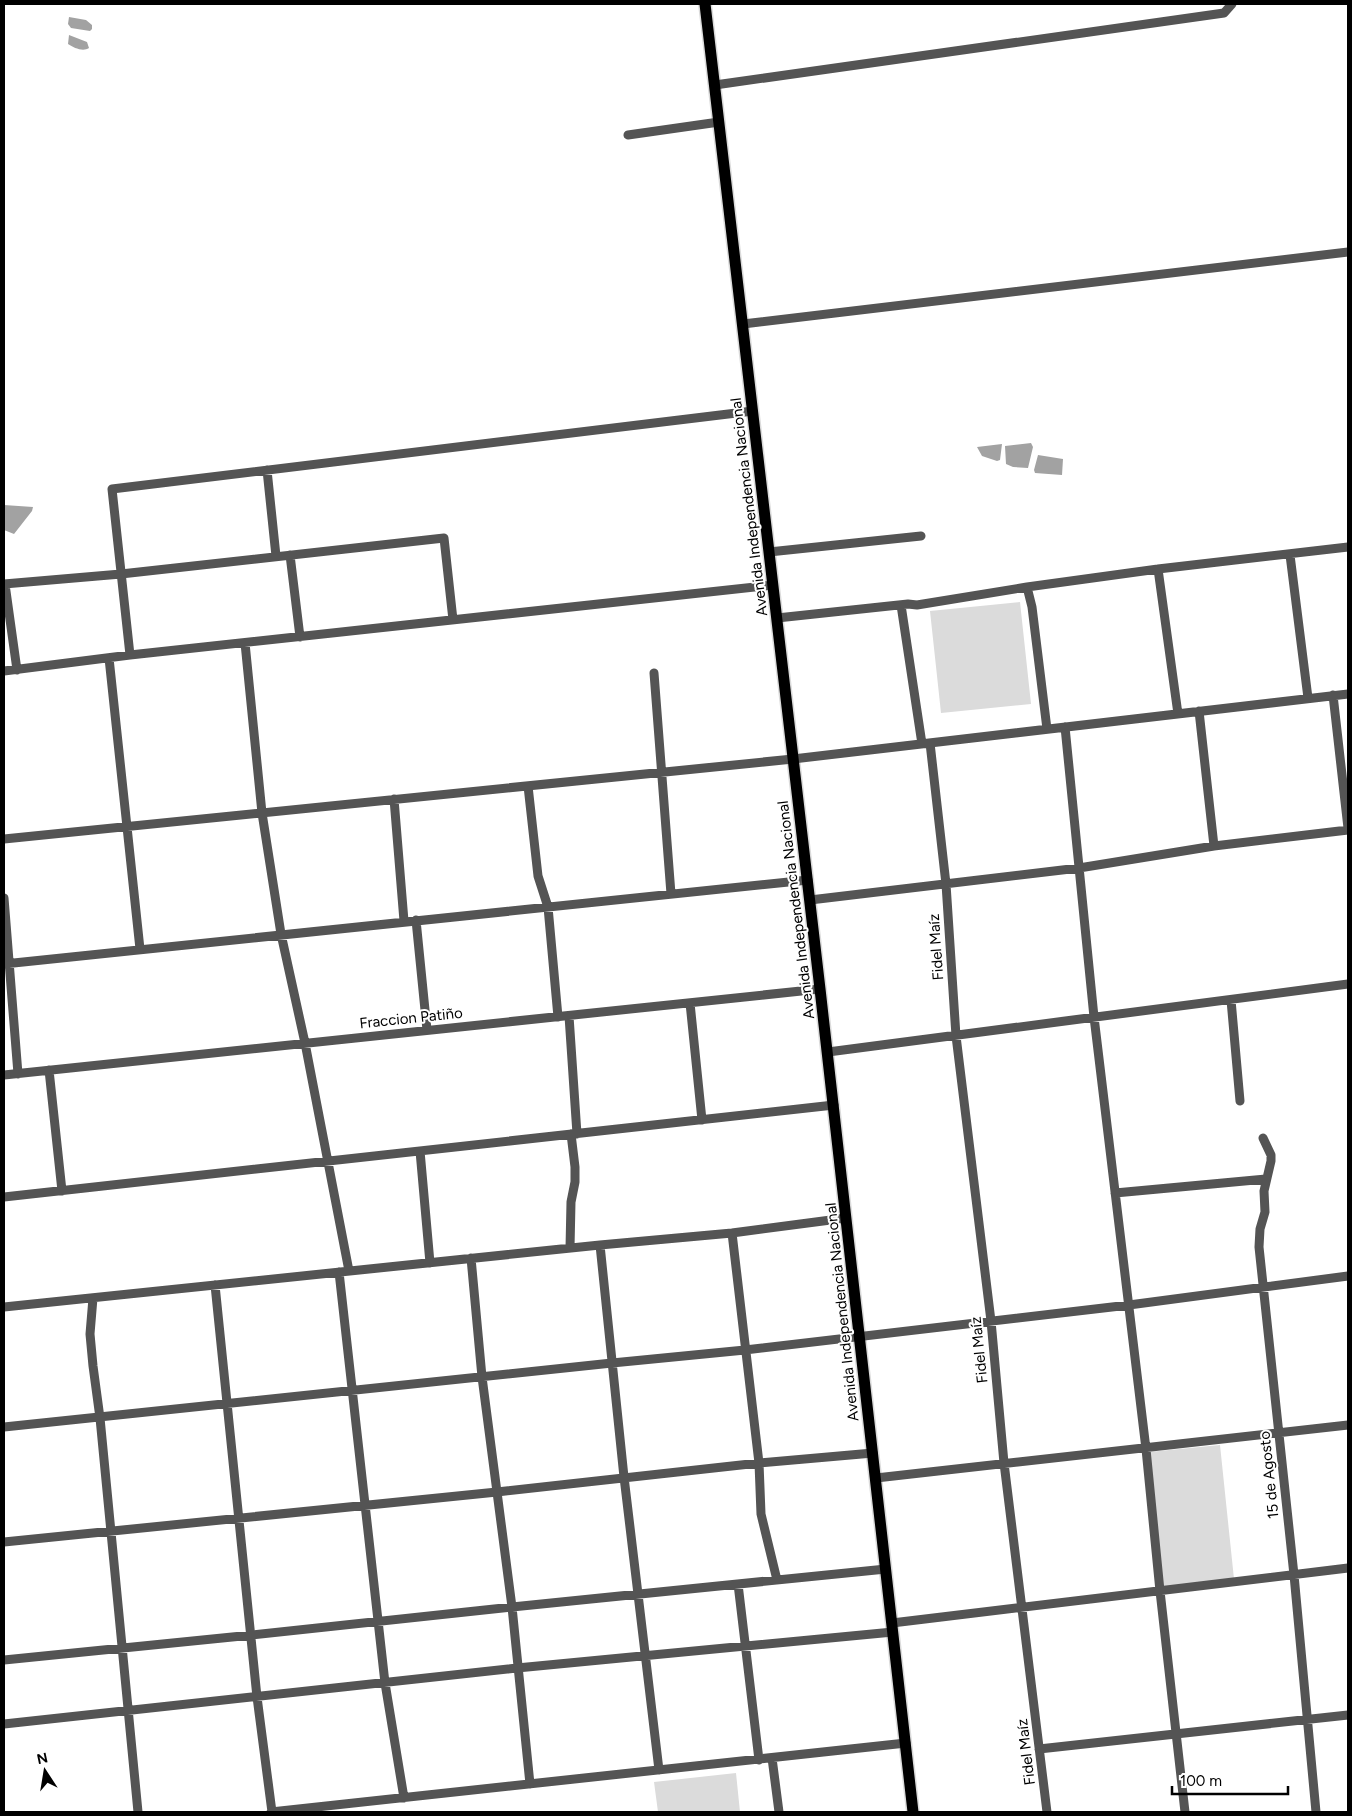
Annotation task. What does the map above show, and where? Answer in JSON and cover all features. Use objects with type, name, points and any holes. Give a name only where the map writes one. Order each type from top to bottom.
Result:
[{"type":"main road","name":"Avenida Independencia Nacional","points":[[706,4],[828,1052],[913,1812]]},
{"type":"street","points":[[715,85],[1224,13],[1232,4]]},
{"type":"street","points":[[628,135],[719,122]]},
{"type":"street","points":[[743,324],[1348,252]]},
{"type":"street","points":[[130,655],[112,489],[753,411]]},
{"type":"street","points":[[267,470],[276,556]]},
{"type":"street","points":[[769,552],[922,536]]},
{"type":"street","points":[[17,670],[4,584],[121,574],[444,538],[453,620]]},
{"type":"street","points":[[777,618],[917,605],[1027,587],[1158,569],[1348,548]]},
{"type":"street","points":[[290,555],[300,637]]},
{"type":"street","points":[[1290,555],[1308,698]]},
{"type":"street","points":[[1158,569],[1178,714]]},
{"type":"street","points":[[4,671],[130,655],[773,584]]},
{"type":"street","points":[[1027,587],[1032,607],[1047,729]]},
{"type":"street","name":"Fidel Maíz","points":[[902,605],[926,744],[946,884],[956,1036],[990,1321],[1004,1463],[1047,1812]]},
{"type":"street","points":[[245,643],[262,813],[281,934],[305,1043],[349,1271]]},
{"type":"street","points":[[110,658],[140,950]]},
{"type":"street","points":[[654,673],[671,894]]},
{"type":"street","points":[[4,839],[794,759],[1348,694]]},
{"type":"street","points":[[810,900],[1079,868],[1214,846],[1348,829],[1333,695]]},
{"type":"street","points":[[1199,711],[1214,846]]},
{"type":"street","points":[[1064,727],[1094,1017],[1146,1449],[1185,1812]]},
{"type":"street","points":[[528,786],[538,876],[548,907],[558,1017]]},
{"type":"street","points":[[394,799],[404,922]]},
{"type":"street","points":[[6,964],[808,880]]},
{"type":"street","points":[[4,898],[6,964],[18,1074]]},
{"type":"street","points":[[416,920],[427,1030]]},
{"type":"street","points":[[828,1052],[1348,984]]},
{"type":"street","name":"Fraccion Patiño","points":[[4,1075],[820,989]]},
{"type":"street","points":[[1231,1000],[1240,1101]]},
{"type":"street","points":[[690,1003],[702,1120]]},
{"type":"street","points":[[569,1016],[575,1167],[575,1182],[571,1202],[570,1248]]},
{"type":"street","points":[[49,1070],[62,1190]]},
{"type":"street","points":[[4,1197],[834,1105]]},
{"type":"street","name":"15 de Agosto","points":[[1263,1138],[1271,1155],[1264,1191],[1265,1212],[1260,1229],[1258,1247],[1294,1575],[1316,1812]]},
{"type":"street","points":[[420,1150],[430,1263]]},
{"type":"street","points":[[1115,1193],[1266,1179]]},
{"type":"street","points":[[4,1307],[471,1258],[732,1233],[846,1218]]},
{"type":"street","points":[[732,1233],[759,1463],[761,1514],[777,1580]]},
{"type":"street","points":[[600,1245],[624,1477],[659,1770]]},
{"type":"street","points":[[471,1258],[482,1377],[512,1607],[530,1784]]},
{"type":"street","points":[[339,1272],[385,1683],[404,1798]]},
{"type":"street","points":[[4,1427],[745,1350],[1129,1305],[1348,1276]]},
{"type":"street","points":[[215,1285],[257,1697],[271,1812],[906,1743]]},
{"type":"street","points":[[93,1298],[90,1334],[100,1418],[138,1812]]},
{"type":"street","points":[[876,1478],[1348,1425]]},
{"type":"street","points":[[4,1542],[497,1492],[759,1463],[873,1453]]},
{"type":"street","points":[[4,1724],[517,1668],[746,1646],[892,1628],[1022,1608],[1348,1568]]},
{"type":"street","points":[[4,1660],[886,1569]]},
{"type":"street","points":[[738,1584],[759,1760]]},
{"type":"street","points":[[1039,1749],[1348,1715]]},
{"type":"street","points":[[772,1758],[779,1812]]},
{"type":"shaded area","points":[[69,17],[86,20],[92,25],[92,29],[90,31],[71,28],[68,24]]},
{"type":"shaded area","points":[[69,35],[87,42],[89,48],[81,50],[68,44]]},
{"type":"shaded area","points":[[1031,443],[1033,447],[1028,468],[1013,467],[1006,464],[1005,446]]},
{"type":"shaded area","points":[[1002,444],[1000,460],[997,461],[982,456],[977,447]]},
{"type":"shaded area","points":[[1038,455],[1063,459],[1062,475],[1035,473]]},
{"type":"shaded area","points":[[4,505],[33,507],[14,534],[4,530]]},
{"type":"shaded area","points":[[1020,602],[1031,704],[941,713],[930,611]]},
{"type":"shaded area","points":[[1220,1445],[1234,1579],[1161,1587],[1149,1452]]},
{"type":"shaded area","points":[[736,1773],[740,1812],[658,1812],[654,1782]]}]
